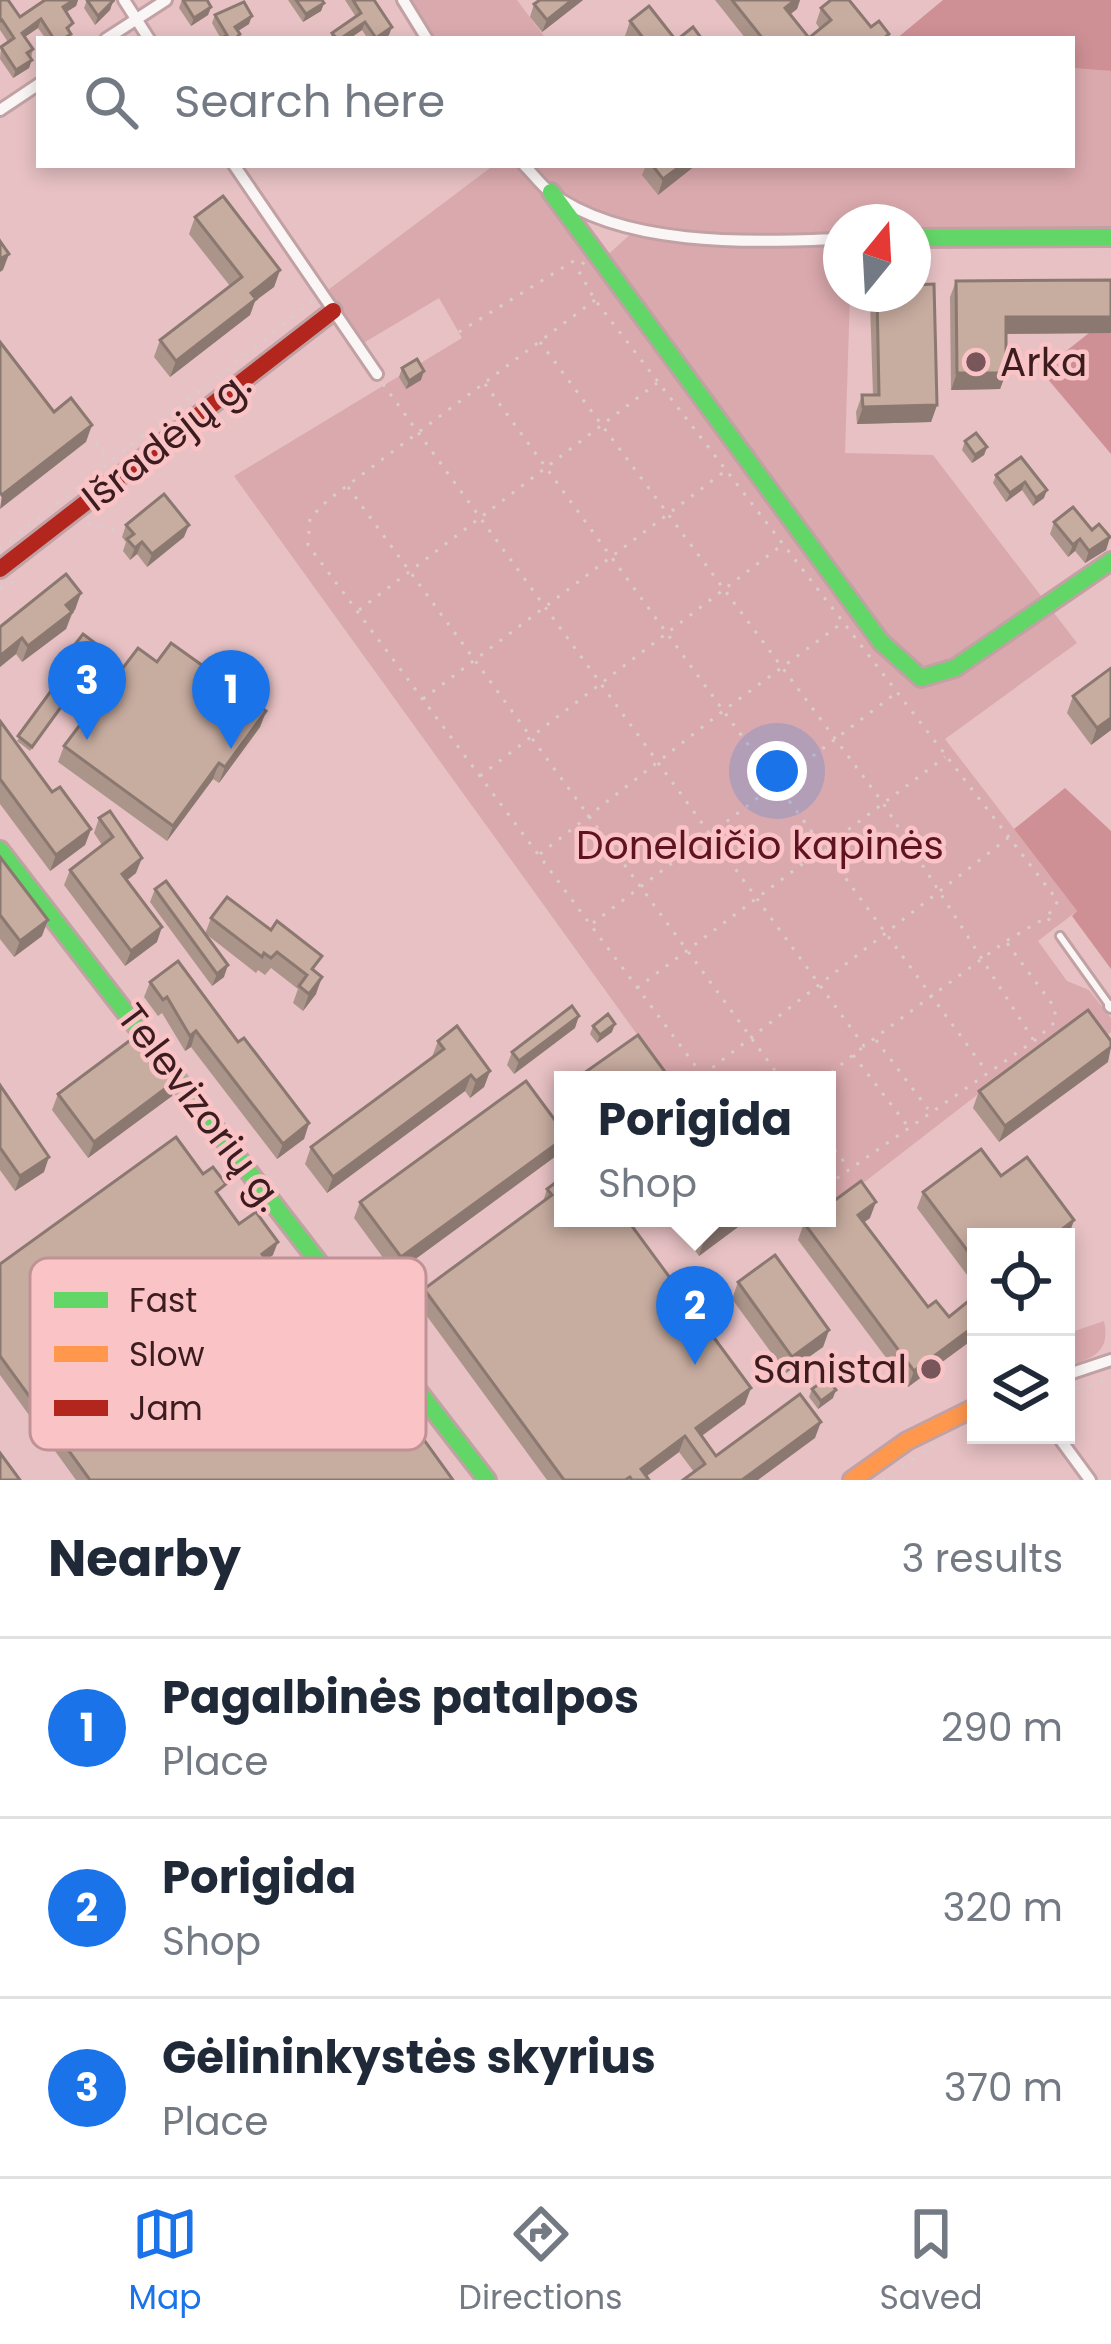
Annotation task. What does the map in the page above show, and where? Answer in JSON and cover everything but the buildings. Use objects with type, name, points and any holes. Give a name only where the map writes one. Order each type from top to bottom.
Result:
[{"type":"street","points":[[124,0],[147,36]]},
{"type":"street","points":[[110,36],[166,0]]},
{"type":"street","points":[[404,0],[425,36]]},
{"type":"street","points":[[0,110],[36,86]]},
{"type":"street","points":[[236,168],[377,374]]},
{"type":"street","points":[[527,168],[551,192],[881,642],[921,678],[955,668],[1111,561]]},
{"type":"street","points":[[551,192],[634,230],[756,242],[823,240]]},
{"type":"street","points":[[931,238],[1111,236]]},
{"type":"street","name":"Išradėjų g.","points":[[0,569],[332,311]]},
{"type":"street","name":"Televizorių g.","points":[[0,850],[185,1082],[315,1258]]},
{"type":"street","points":[[1075,1373],[1111,1360]]},
{"type":"street","name":"Televizorių g.","points":[[426,1401],[487,1480]]},
{"type":"street","points":[[852,1480],[907,1441],[967,1411]]},
{"type":"street","points":[[1064,1444],[1090,1480]]},
{"type":"lane","points":[[1060,936],[1111,1006]]},
{"type":"path","points":[[592,250],[578,270],[595,300],[1058,901],[1047,916],[1006,941],[833,1071]]},
{"type":"path","points":[[459,332],[592,250]]},
{"type":"path","points":[[0,549],[320,296]]},
{"type":"path","points":[[595,300],[346,486],[310,518],[308,545],[699,1071]]},
{"type":"path","points":[[539,341],[884,803],[1034,1041]]},
{"type":"path","points":[[377,374],[865,1046]]},
{"type":"path","points":[[357,611],[658,382]]},
{"type":"path","points":[[484,383],[987,1072]]},
{"type":"path","points":[[82,426],[109,460]]},
{"type":"path","points":[[423,699],[726,470]]},
{"type":"path","points":[[346,486],[775,1071]]},
{"type":"path","points":[[88,524],[127,533]]},
{"type":"path","points":[[480,776],[783,544]]},
{"type":"path","points":[[0,588],[15,581]]},
{"type":"path","points":[[539,855],[843,622]]},
{"type":"path","points":[[591,925],[897,692]]},
{"type":"path","points":[[637,988],[946,756]]},
{"type":"path","points":[[712,1071],[1009,837]]},
{"type":"path","points":[[1047,916],[1060,936]]},
{"type":"path","points":[[836,1179],[1034,1041],[1054,1022],[1055,1008],[1006,941]]},
{"type":"path","points":[[875,1039],[930,1112]]},
{"type":"path","points":[[853,1055],[909,1127]]},
{"type":"path","points":[[836,1152],[849,1170]]},
{"type":"path","points":[[1075,1390],[1111,1378]]},
{"type":"path","points":[[882,1480],[939,1442]]},
{"type":"green space","points":[[403,0],[517,0],[544,36],[425,36]]},
{"type":"green space","name":"Donelaičio kapinės","points":[[1075,68],[1111,71],[1111,237],[931,238],[931,204],[823,204],[823,312],[849,312],[845,453],[933,455],[1077,643],[945,739],[1077,911],[1038,941],[1067,981],[1089,990],[1111,1018],[1111,1032],[1099,1042],[1079,1016],[836,1204],[836,1071],[664,1071],[234,476],[462,338],[439,298],[360,345],[320,296],[490,168],[653,168],[658,194],[692,168],[1075,168]],"holes":[[[554,194],[634,231],[602,260]]]},
{"type":"green space","points":[[1104,1321],[1102,1347],[1075,1363],[1075,1336],[1075,1331]]},
{"type":"shaded area","points":[[943,0],[1111,0],[1111,71],[1075,68],[1075,36],[900,36]]},
{"type":"shaded area","points":[[1089,333],[1111,333],[1111,454],[1041,371]]},
{"type":"shaded area","points":[[1065,788],[1111,831],[1111,969],[1072,916],[1077,911],[1014,829]]},
{"type":"traffic: fast","points":[[551,192],[881,642],[921,678],[955,668],[1111,561]]},
{"type":"traffic: fast","points":[[931,238],[1111,237]]},
{"type":"traffic: fast","points":[[0,850],[315,1258]]},
{"type":"traffic: fast","points":[[426,1401],[487,1480]]},
{"type":"traffic: slow","points":[[852,1480],[907,1441],[967,1411]]},
{"type":"traffic: jam","points":[[0,569],[333,311]]},
{"type":"place","name":"Arka","points":[[976,362]]},
{"type":"place","name":"Gėlininkystės skyrius","points":[[87,740]]},
{"type":"place","name":"Pagalbinės patalpos","points":[[231,749]]},
{"type":"place","name":"Porigida","points":[[695,1365]]},
{"type":"place","name":"Sanistal","points":[[931,1369]]}]
